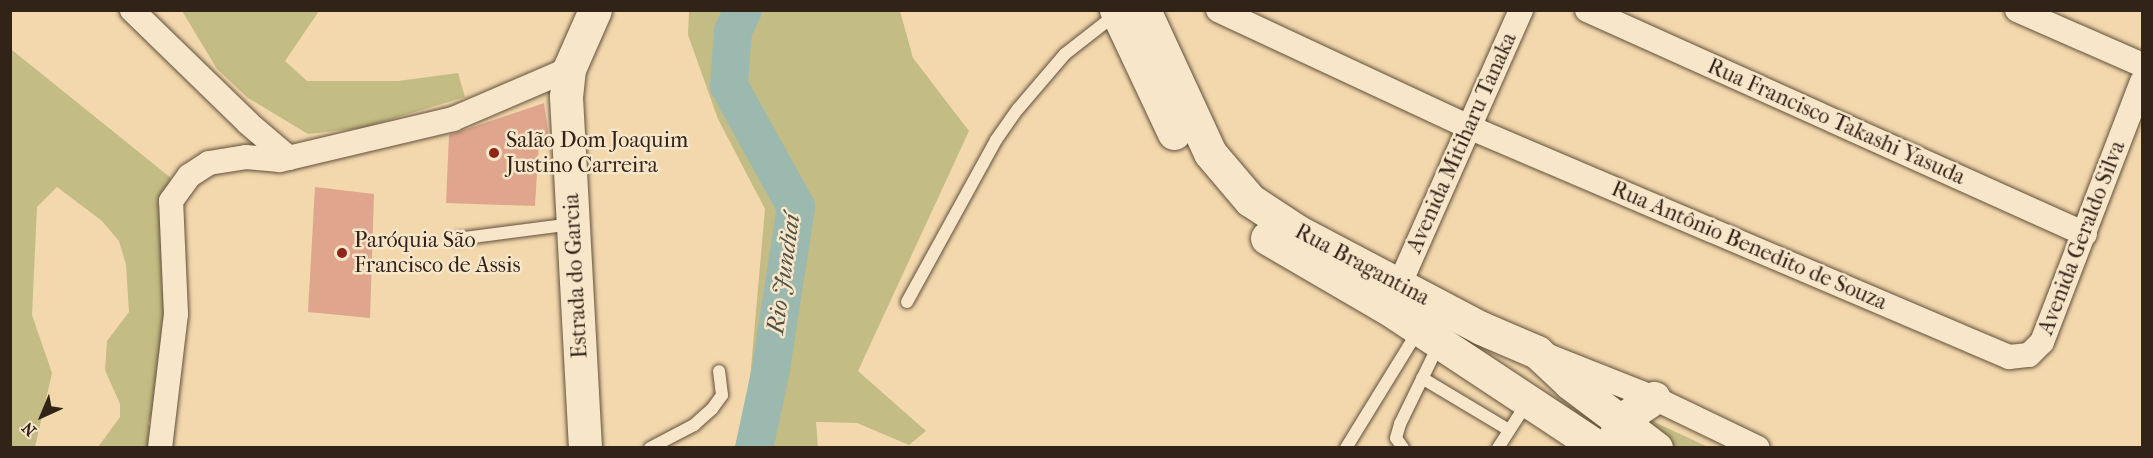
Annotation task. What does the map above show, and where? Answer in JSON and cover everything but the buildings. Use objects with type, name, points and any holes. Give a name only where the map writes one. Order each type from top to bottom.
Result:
[{"type":"main road","name":"Estrada do Garcia","points":[[585,447],[566,97],[569,69],[595,10]]},
{"type":"main road","points":[[1131,14],[1174,133],[1211,191],[1260,234],[1394,297],[1429,337],[1599,447]]},
{"type":"main road","name":"Rua Bragantina","points":[[1394,297],[1537,351],[1616,435],[1656,447]]},
{"type":"main road","points":[[1517,396],[1569,383]]},
{"type":"main road","points":[[1616,435],[1654,398]]},
{"type":"street","points":[[132,10],[248,123],[289,158]]},
{"type":"street","name":"Rua Antônio Benedito de Souza","points":[[1218,10],[1471,128],[2009,357],[2029,355]]},
{"type":"street","name":"Avenida Mitiharu Tanaka","points":[[1394,297],[1471,128],[1521,10]]},
{"type":"street","name":"Rua Francisco Takashi Yasuda","points":[[1587,10],[2085,234]]},
{"type":"street","points":[[2018,10],[2142,65]]},
{"type":"street","points":[[160,447],[176,314],[171,201],[189,176],[209,163],[246,158],[289,158],[453,119],[569,69]]},
{"type":"street","name":"Avenida Geraldo Silva","points":[[2029,355],[2042,342],[2142,82]]},
{"type":"street","points":[[1537,351],[1654,398],[1758,447]]},
{"type":"lane","points":[[907,302],[996,140],[1018,109],[1065,54],[1131,14]]},
{"type":"lane","points":[[457,239],[573,224]]},
{"type":"lane","points":[[1402,447],[1396,438],[1400,424],[1422,378],[1429,337]]},
{"type":"lane","points":[[1346,447],[1429,337]]},
{"type":"lane","points":[[650,447],[694,425],[712,409],[722,395],[719,371]]},
{"type":"lane","points":[[1422,378],[1509,430]]},
{"type":"lane","points":[[1498,447],[1509,430],[1517,396]]},
{"type":"shaded area","points":[[182,11],[319,11],[285,61],[307,81],[398,81],[458,73],[465,97],[362,128],[308,134],[248,98],[217,69]]},
{"type":"shaded area","points":[[689,11],[900,11],[913,58],[969,131],[858,371],[926,431],[909,445],[857,423],[816,422],[818,447],[744,447],[765,209],[718,119],[688,35]]},
{"type":"shaded area","points":[[10,44],[12,50],[171,178],[165,200],[168,316],[157,403],[148,424],[156,430],[153,447],[98,447],[120,417],[120,404],[105,370],[107,341],[129,312],[126,265],[119,241],[102,221],[57,187],[37,207],[32,315],[52,373],[35,447],[11,447]]},
{"type":"shaded area","points":[[1646,418],[1708,447],[1675,447],[1639,428]]},
{"type":"waterway","name":"Rio Jundiaí","points":[[743,10],[733,31],[729,86],[796,207],[771,369],[754,448]]},
{"type":"place","name":"Salão Dom Joaquim Justino Carreira","points":[[494,153]]},
{"type":"place","name":"Paróquia São Francisco de Assis","points":[[342,253]]}]
